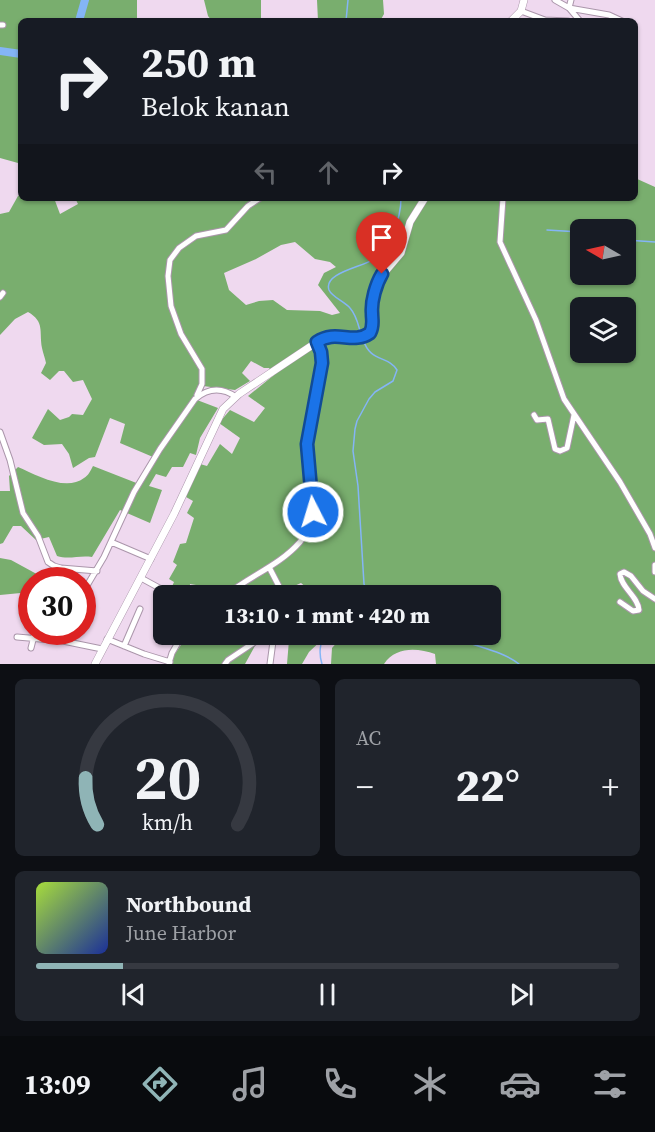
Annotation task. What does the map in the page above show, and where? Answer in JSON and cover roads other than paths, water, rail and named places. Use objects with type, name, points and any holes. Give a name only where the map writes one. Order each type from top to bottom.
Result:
[{"type":"street","points":[[517,17],[524,0]]},
{"type":"street","points":[[555,0],[569,8],[616,18]]},
{"type":"street","points":[[569,8],[571,0]]},
{"type":"street","points":[[569,8],[577,18]]},
{"type":"street","points":[[195,399],[202,384],[202,369],[181,334],[173,313],[169,289],[170,260],[179,248],[196,236],[226,230],[256,201]]},
{"type":"street","points":[[94,664],[174,514],[223,409],[236,397],[317,342],[332,336],[362,337],[370,333],[373,325],[372,310],[379,279],[401,253],[410,222],[423,201]]},
{"type":"street","points":[[503,201],[499,238],[501,246],[536,321],[566,403],[620,482],[650,534],[655,548]]},
{"type":"street","points":[[242,585],[286,555],[301,541],[309,529],[313,512],[307,444],[322,363],[317,342]]},
{"type":"street","points":[[0,432],[10,460],[22,513],[38,536],[48,562],[61,568],[97,571],[140,483],[160,448],[195,399],[202,392],[210,390],[224,391],[236,397]]},
{"type":"street","points":[[534,415],[537,420],[548,419],[555,449],[560,451],[567,448],[574,415]]},
{"type":"street","points":[[111,542],[151,559]]},
{"type":"street","points":[[655,565],[655,572]]},
{"type":"street","points":[[269,567],[278,585]]},
{"type":"street","points":[[620,602],[633,611],[639,610],[637,602],[621,580],[620,574],[624,572],[635,579],[643,591],[655,599]]},
{"type":"street","points":[[141,578],[154,585]]},
{"type":"street","points":[[124,646],[140,609]]},
{"type":"street","points":[[107,639],[169,663],[177,645]]},
{"type":"street","points":[[82,645],[102,649]]},
{"type":"street","points":[[225,664],[250,645]]},
{"type":"street","points":[[270,664],[273,645]]},
{"type":"waterway","points":[[80,18],[85,0]]},
{"type":"waterway","points":[[346,18],[348,0]]},
{"type":"waterway","points":[[0,51],[18,54]]},
{"type":"waterway","points":[[361,334],[352,311],[331,293],[329,284],[337,275],[367,263],[378,255],[389,241],[397,224],[401,201]]},
{"type":"waterway","points":[[547,230],[570,231]]},
{"type":"waterway","points":[[636,241],[655,242]]},
{"type":"waterway","points":[[363,339],[370,352],[389,362],[397,370],[393,381],[375,392],[369,399],[355,429],[353,451],[358,486],[364,585]]},
{"type":"waterway","points":[[321,645],[322,664]]},
{"type":"waterway","points":[[475,645],[502,654],[519,664]]}]
